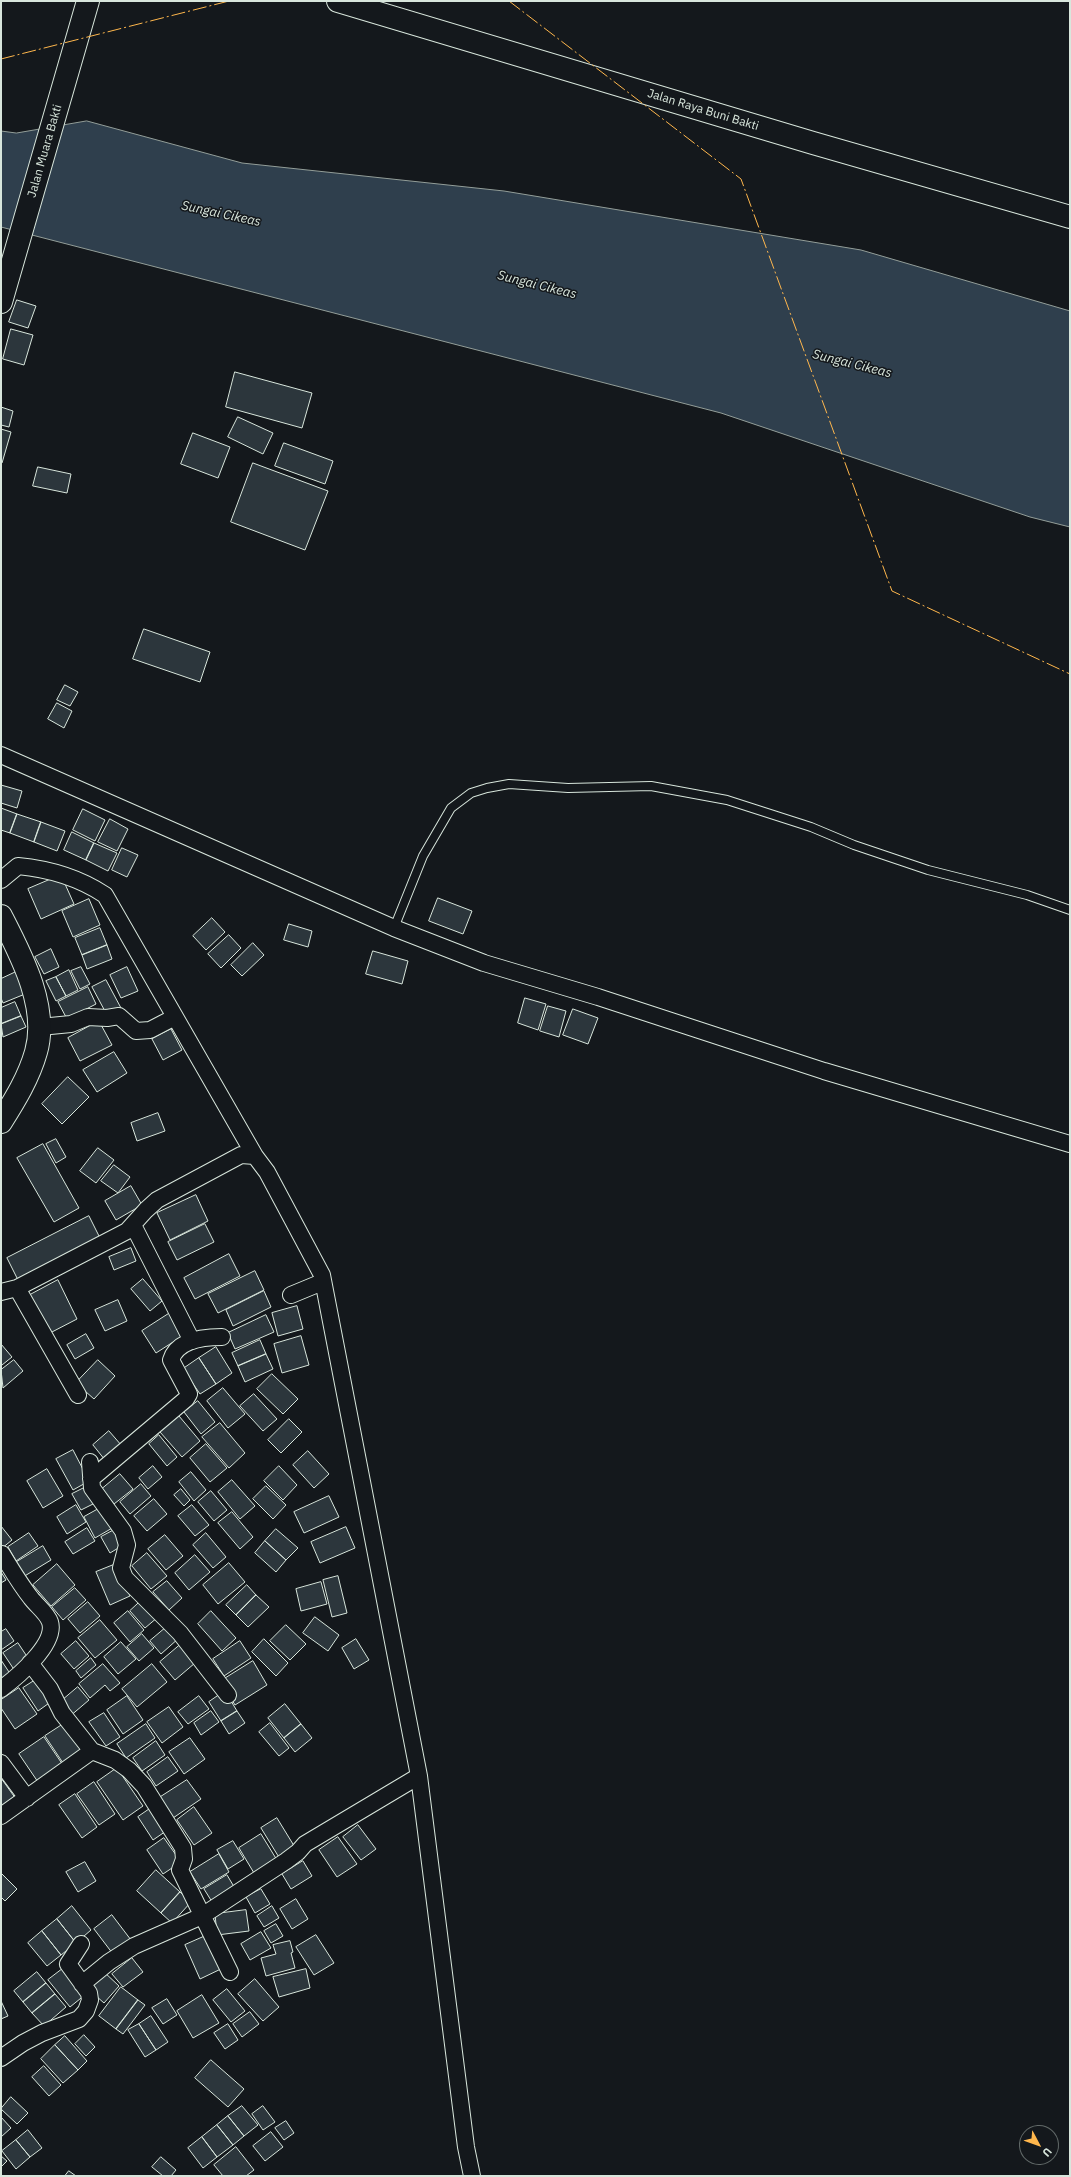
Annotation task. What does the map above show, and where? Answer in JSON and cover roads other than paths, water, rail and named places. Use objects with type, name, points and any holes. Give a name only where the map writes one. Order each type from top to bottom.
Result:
[{"type":"main road","name":"Jalan Muara Bakti","points":[[1,302],[88,1]]},
{"type":"main road","name":"Jalan Raya Buni Bakti","points":[[338,1],[813,143],[1070,217]]},
{"type":"main road","points":[[1,916],[28,974],[35,999],[40,1028],[36,1051],[24,1083],[1,1122]]},
{"type":"street","points":[[1,755],[394,928],[484,963],[598,997],[824,1070],[1070,1144]]},
{"type":"street","points":[[1,880],[18,866],[36,868],[70,876],[91,885],[105,895],[255,1156],[267,1172],[322,1275],[419,1776],[466,2147],[472,2176]]},
{"type":"street","points":[[40,1028],[71,1024],[88,1017],[107,1018],[119,1016],[136,1031],[150,1030],[175,1017]]},
{"type":"street","points":[[1,1292],[17,1288],[127,1231],[157,1200],[241,1155],[255,1156]]},
{"type":"street","points":[[133,1225],[192,1340]]},
{"type":"street","points":[[291,1295],[320,1283],[323,1280]]},
{"type":"street","points":[[17,1288],[78,1395]]},
{"type":"street","points":[[91,1479],[186,1399],[189,1394],[171,1360],[172,1356],[192,1340],[222,1336]]},
{"type":"street","points":[[90,1462],[92,1488],[98,1499],[123,1531],[127,1545],[121,1568],[125,1578],[180,1633],[228,1695]]},
{"type":"street","points":[[1,1689],[41,1652],[51,1633],[50,1622],[30,1598],[2,1554]]},
{"type":"street","points":[[30,1663],[50,1689],[62,1713],[92,1750],[115,1760],[129,1770],[144,1786],[183,1848],[184,1859],[180,1870],[230,1972]]},
{"type":"street","points":[[1,1816],[92,1750]]},
{"type":"street","points":[[1,1763],[27,1798]]},
{"type":"street","points":[[82,1984],[109,1962],[134,1946],[202,1916],[286,1861],[298,1852],[305,1844],[419,1776]]},
{"type":"street","points":[[1,2058],[23,2043],[42,2033],[79,2019],[86,2011],[90,2000],[89,1993],[68,1964],[81,1944]]},
{"type":"lane","points":[[394,928],[423,856],[451,808],[471,793],[509,784],[582,788],[651,786],[727,800],[811,827],[854,845],[921,868],[1027,895],[1070,910]]},
{"type":"water","name":"Sungai Cikeas","points":[[87,121],[242,163],[504,191],[861,250],[1070,311],[1070,527],[1030,517],[721,413],[1,227],[1,131],[16,133]]}]
